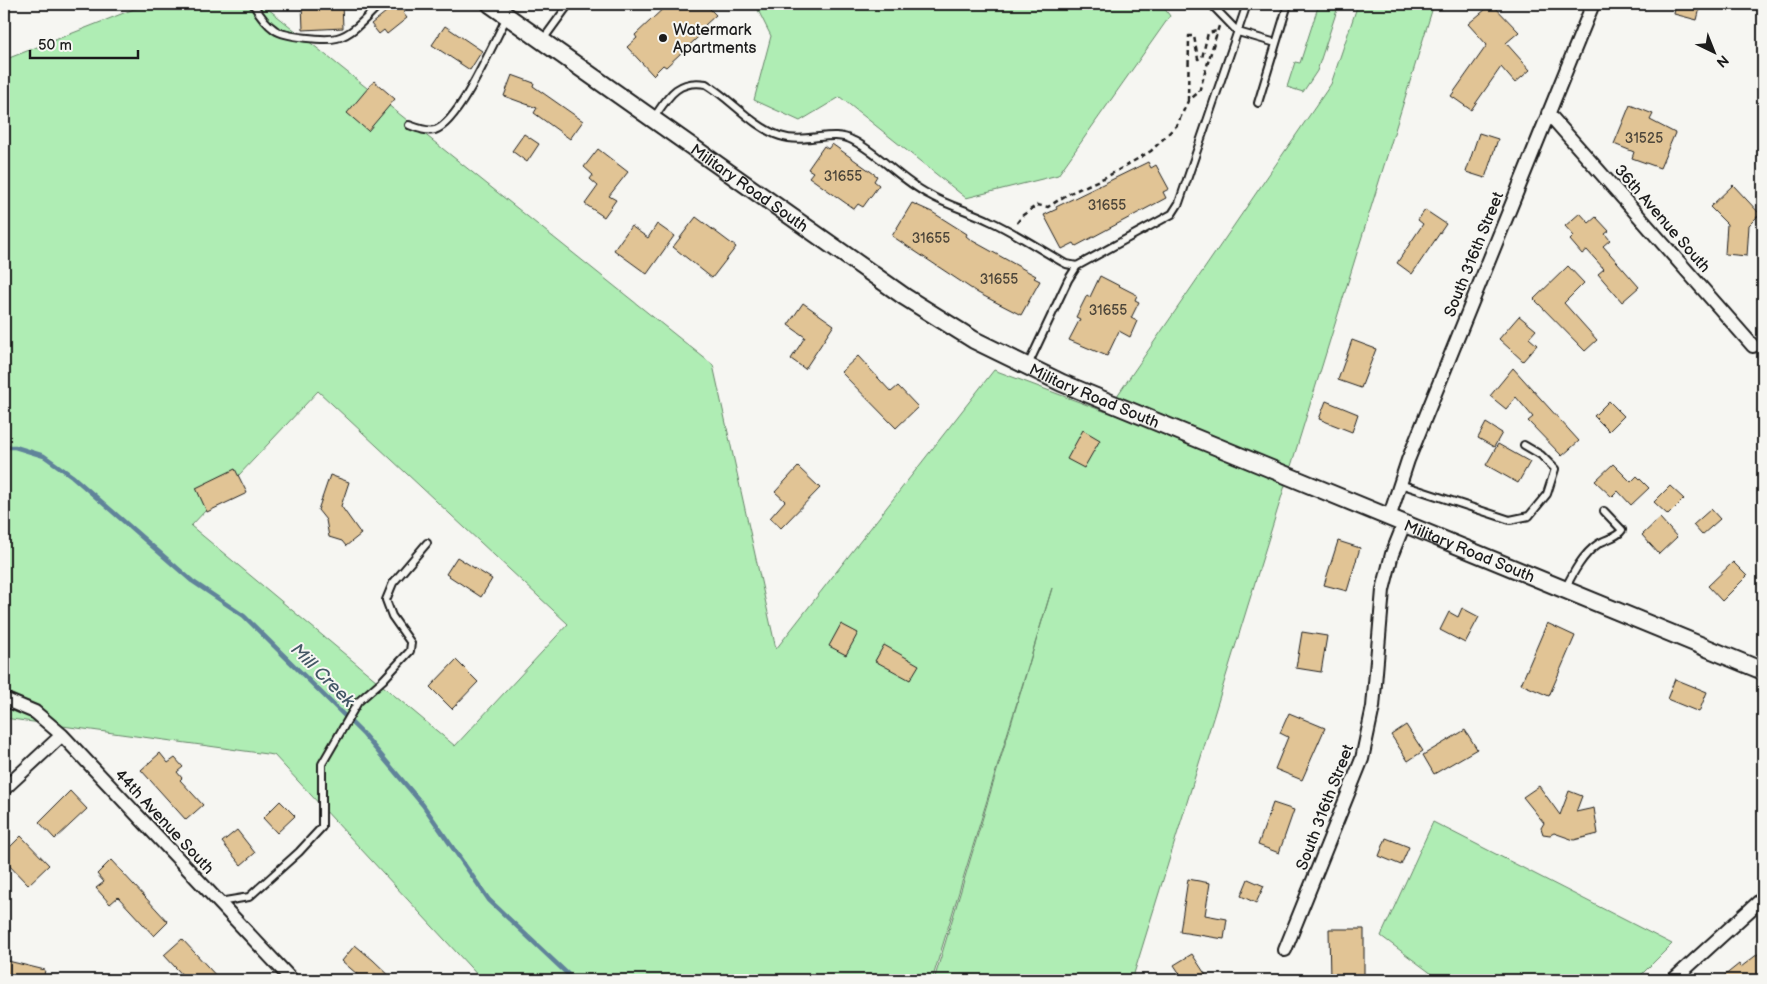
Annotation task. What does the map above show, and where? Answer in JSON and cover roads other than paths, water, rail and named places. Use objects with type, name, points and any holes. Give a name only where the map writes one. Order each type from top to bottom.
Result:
[{"type":"main road","name":"Military Road South","points":[[490,4],[925,310],[974,340],[1071,386],[1763,671]]},
{"type":"street","name":"South 316th Street","points":[[1285,950],[1362,758],[1373,707],[1383,590],[1392,554],[1400,484],[1593,4]]},
{"type":"street","name":"36th Avenue South","points":[[1548,112],[1753,346]]},
{"type":"street","name":"44th Avenue South","points":[[4,699],[35,712],[62,735],[292,980]]},
{"type":"street","points":[[4,789],[62,735]]},
{"type":"street","points":[[1673,980],[1763,898]]},
{"type":"lane","points":[[253,4],[260,16],[276,32],[312,38],[338,38],[357,26],[380,4]]},
{"type":"lane","points":[[542,41],[569,4]]},
{"type":"lane","points":[[1211,4],[1238,32],[1276,43]]},
{"type":"lane","points":[[1028,366],[1068,280],[1077,266],[1172,214],[1179,203],[1247,4]]},
{"type":"lane","points":[[1258,103],[1288,4]]},
{"type":"lane","points":[[409,125],[424,130],[435,130],[451,117],[466,97],[507,16]]},
{"type":"lane","points":[[653,119],[666,100],[682,85],[695,82],[706,84],[762,126],[779,136],[810,140],[828,136],[844,136],[855,141],[900,177],[926,194],[990,221],[1066,264],[1077,266]]},
{"type":"lane","points":[[1400,484],[1510,520],[1529,516],[1546,494],[1554,470],[1541,456],[1524,445]]},
{"type":"lane","points":[[1564,590],[1573,573],[1598,544],[1620,534],[1622,530],[1604,511]]},
{"type":"lane","points":[[218,902],[249,897],[299,852],[322,827],[322,764],[358,702],[383,680],[410,651],[411,642],[392,616],[386,600],[393,583],[427,543]]},
{"type":"waterway","name":"Mill Creek","points":[[4,447],[15,447],[44,456],[72,476],[192,581],[244,616],[364,735],[423,805],[489,900],[574,980]]},
{"type":"place","name":"Watermark Apartments","points":[[663,38]]}]
